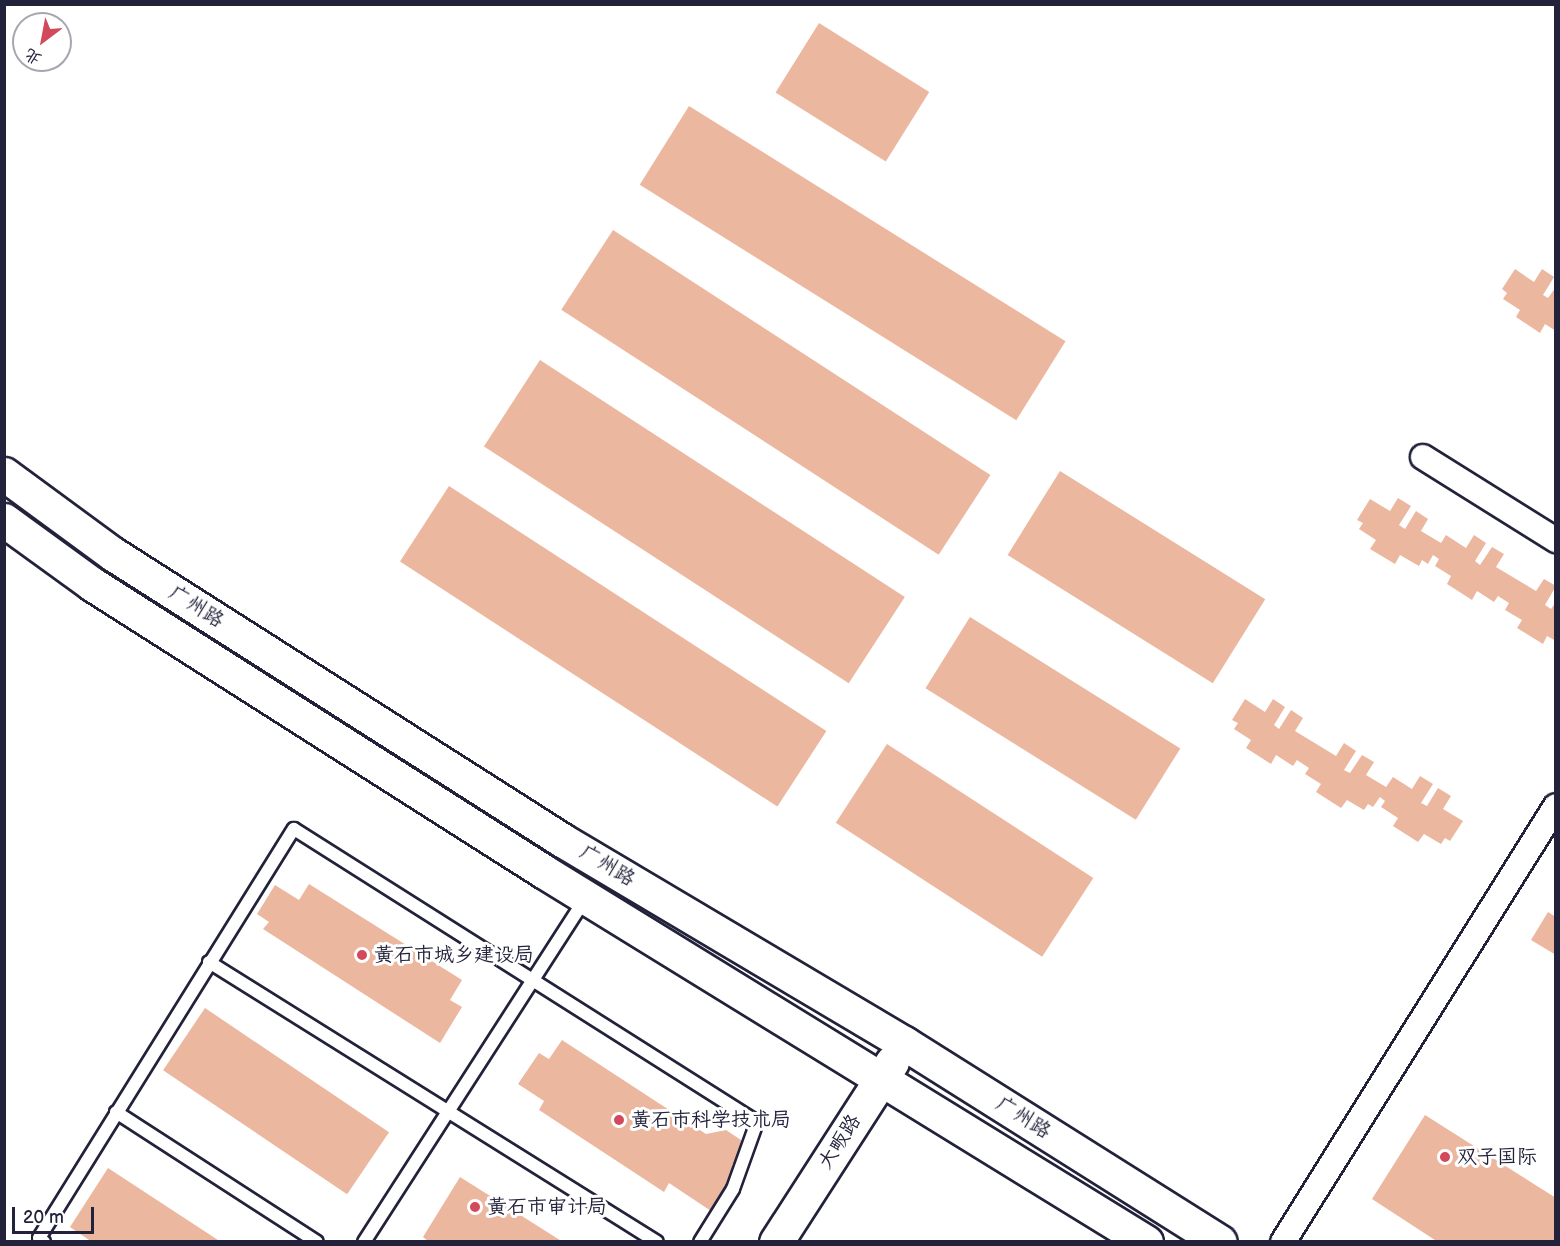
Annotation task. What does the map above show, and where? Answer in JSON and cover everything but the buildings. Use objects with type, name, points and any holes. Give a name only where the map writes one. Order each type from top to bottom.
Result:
[{"type":"main road","name":"广州路","points":[[4,474],[113,554],[562,840],[904,1043],[1220,1242]]},
{"type":"main road","name":"广州路","points":[[4,520],[92,584],[586,898],[1146,1242]]},
{"type":"main road","name":"大畈路","points":[[776,1242],[904,1043]]},
{"type":"street","points":[[1423,457],[1556,540]]},
{"type":"street","points":[[1283,1242],[1556,806]]},
{"type":"lane","points":[[44,1242],[39,1238],[294,829],[758,1122],[733,1189],[700,1242]]},
{"type":"lane","points":[[364,1242],[586,898]]},
{"type":"lane","points":[[209,962],[657,1242]]},
{"type":"lane","points":[[116,1112],[317,1242]]},
{"type":"place","name":"黄石市城乡建设局","points":[[362,955]]},
{"type":"place","name":"黄石市科学技术局","points":[[619,1120]]},
{"type":"place","name":"双子国际","points":[[1445,1157]]},
{"type":"place","name":"黄石市审计局","points":[[475,1207]]}]
